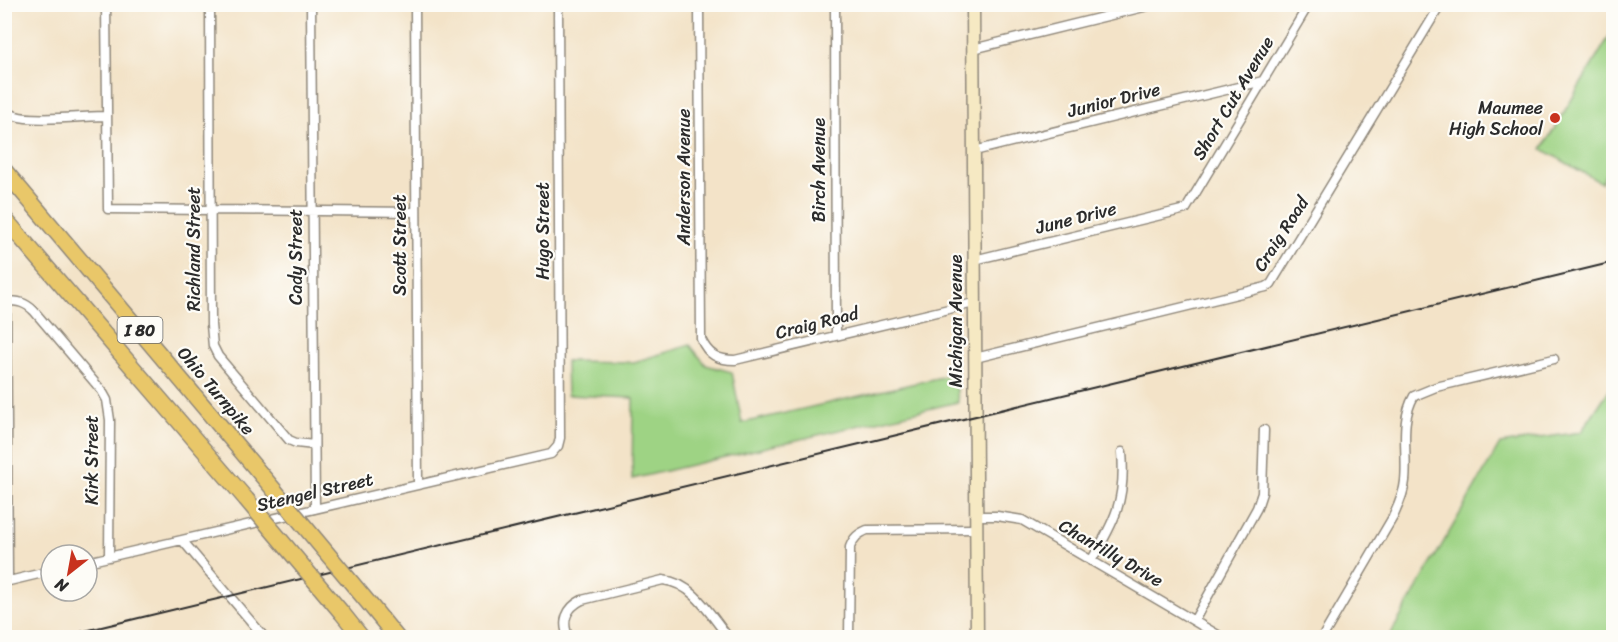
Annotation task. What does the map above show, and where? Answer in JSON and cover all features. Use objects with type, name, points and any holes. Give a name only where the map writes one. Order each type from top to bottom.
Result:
[{"type":"highway","name":"Ohio Turnpike","points":[[4,170],[397,638]]},
{"type":"highway","name":"I 80","points":[[4,218],[246,499],[362,638]]},
{"type":"street","points":[[106,4],[108,209],[416,212]]},
{"type":"street","name":"Richland Street","points":[[210,4],[211,325],[213,346],[218,356],[289,440],[314,445]]},
{"type":"street","name":"Cady Street","points":[[311,4],[315,509]]},
{"type":"street","name":"Scott Street","points":[[415,4],[418,484]]},
{"type":"street","name":"Hugo Street","points":[[551,454],[558,446],[560,438],[558,4]]},
{"type":"street","name":"Anderson Avenue","points":[[699,4],[701,339],[705,348]]},
{"type":"street","name":"Birch Avenue","points":[[835,4],[837,335]]},
{"type":"street","name":"Michigan Avenue","points":[[973,4],[977,638]]},
{"type":"street","points":[[974,49],[1156,4]]},
{"type":"street","name":"Short Cut Avenue","points":[[1186,209],[1309,4]]},
{"type":"street","name":"Craig Road","points":[[975,358],[1271,284],[1441,4]]},
{"type":"street","points":[[4,16],[6,108],[12,114],[25,118],[107,116]]},
{"type":"street","name":"Junior Drive","points":[[974,151],[1263,81]]},
{"type":"street","name":"June Drive","points":[[974,260],[1186,209]]},
{"type":"street","points":[[6,275],[6,581],[39,574]]},
{"type":"street","name":"Kirk Street","points":[[6,301],[27,304],[107,399],[110,420],[109,557]]},
{"type":"street","name":"Craig Road","points":[[705,348],[720,359],[735,360],[974,303]]},
{"type":"street","points":[[1322,638],[1401,501],[1405,483],[1407,413],[1414,396],[1436,387],[1554,359]]},
{"type":"street","points":[[1194,621],[1257,508],[1262,493],[1263,430]]},
{"type":"street","points":[[1091,561],[1112,527],[1117,512],[1124,472],[1122,452]]},
{"type":"street","name":"Stengel Street","points":[[99,559],[551,454]]},
{"type":"street","name":"Chantilly Drive","points":[[849,638],[850,547],[858,533],[977,523],[998,516],[1022,520],[1223,638]]},
{"type":"street","points":[[182,540],[265,638]]},
{"type":"street","points":[[570,638],[565,625],[568,611],[574,604],[663,580],[673,581],[688,588],[729,638]]},
{"type":"green space","points":[[1613,30],[1613,161],[1601,183],[1542,149]]},
{"type":"green space","points":[[690,345],[706,365],[732,372],[742,423],[955,374],[958,402],[632,479],[633,398],[567,395],[566,361],[634,362]]},
{"type":"green space","points":[[1613,384],[1613,637],[1389,637],[1500,444],[1581,432]]},
{"type":"railway","points":[[56,638],[1614,262]]},
{"type":"place","name":"Maumee High School","points":[[1555,118]]}]
